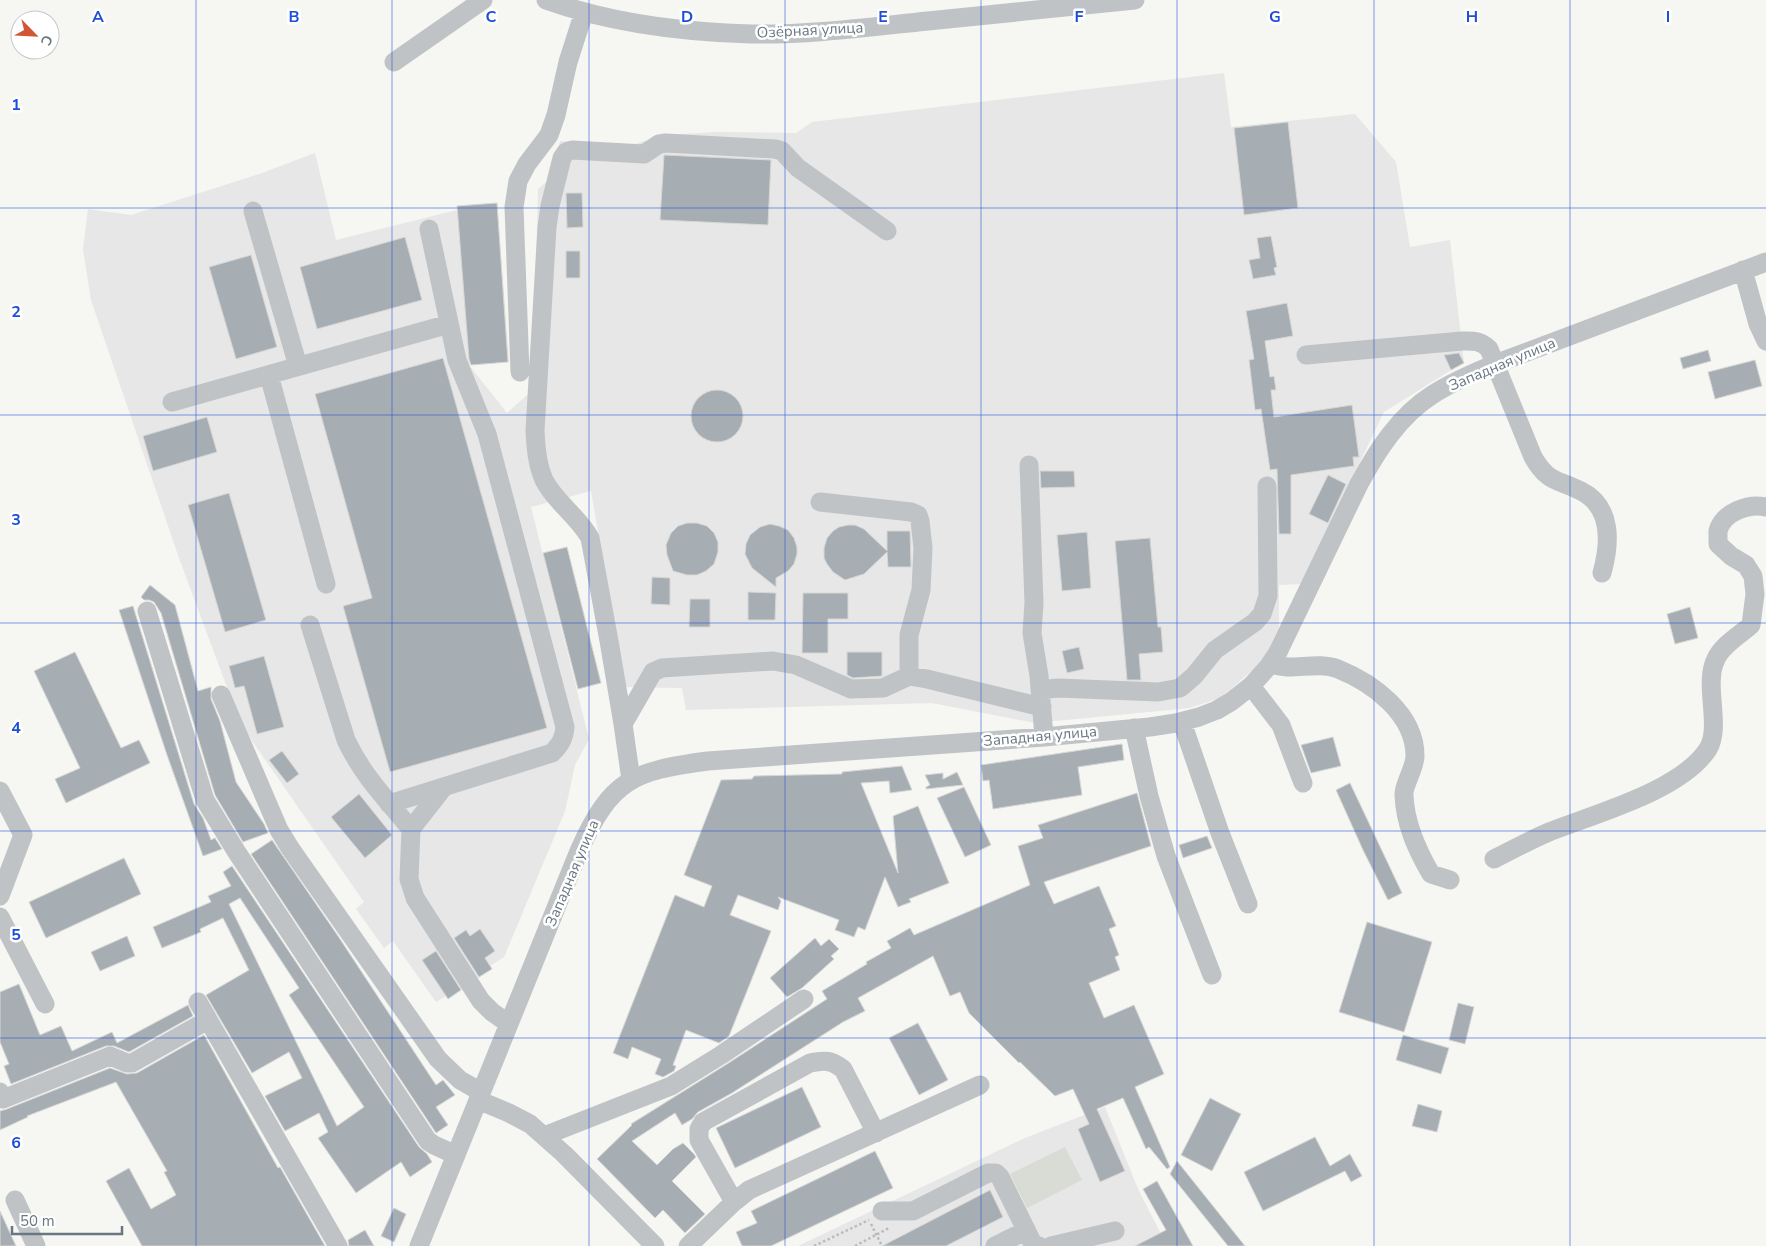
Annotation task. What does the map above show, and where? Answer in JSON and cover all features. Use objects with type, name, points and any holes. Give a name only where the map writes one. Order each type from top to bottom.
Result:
[{"type":"street","points":[[394,62],[483,0]]},
{"type":"street","name":"Озёрная улица","points":[[546,0],[584,12],[664,26],[709,32],[751,34],[838,30],[1135,0]]},
{"type":"street","points":[[520,372],[514,207],[518,181],[527,164],[548,135],[556,115],[568,62],[584,12]]},
{"type":"street","points":[[631,780],[610,641],[590,538],[583,526],[545,482],[536,452],[535,431],[547,227],[550,206],[562,158],[566,152],[572,150],[644,154],[659,144],[666,143],[775,149],[782,151],[798,168],[887,231]]},
{"type":"street","points":[[253,211],[298,366]]},
{"type":"street","points":[[389,804],[552,753],[564,737],[565,727],[487,434],[457,360],[429,229]]},
{"type":"street","name":"Западная улица","points":[[420,1246],[588,832],[599,810],[611,795],[631,780],[653,771],[708,761],[1044,737],[1134,728],[1182,722],[1199,718],[1217,710],[1251,686],[1270,664],[1284,642],[1369,466],[1393,430],[1409,413],[1431,395],[1458,380],[1495,364],[1766,262]]},
{"type":"street","points":[[1743,270],[1758,324],[1766,341]]},
{"type":"street","points":[[172,402],[449,324]]},
{"type":"street","points":[[1306,355],[1474,340],[1480,342],[1489,349],[1538,467],[1552,480],[1587,494],[1595,501],[1606,519],[1608,531],[1607,555],[1602,573]]},
{"type":"street","points":[[269,374],[326,584]]},
{"type":"street","points":[[1029,465],[1034,603],[1032,633],[1044,737]]},
{"type":"street","points":[[623,724],[653,672],[662,668],[773,661],[796,665],[851,689],[883,688],[909,676],[1041,698],[1058,688],[1158,692],[1180,688],[1194,676],[1215,650],[1255,622],[1265,605],[1269,587],[1267,486]]},
{"type":"street","points":[[820,502],[911,512],[918,515],[923,548],[921,590],[909,635],[909,676]]},
{"type":"street","points":[[1494,859],[1548,832],[1603,813],[1642,796],[1679,776],[1700,758],[1708,748],[1712,740],[1713,714],[1711,698],[1715,660],[1722,649],[1751,624],[1755,594],[1753,576],[1746,565],[1731,556],[1718,544],[1718,531],[1725,518],[1739,510],[1758,506],[1766,507]]},
{"type":"street","points":[[147,611],[204,800],[428,1141],[456,1155]]},
{"type":"street","points":[[310,624],[346,740],[365,776],[411,829]]},
{"type":"street","points":[[1270,664],[1287,667],[1337,668],[1371,687],[1390,701],[1403,719],[1412,737],[1414,747],[1415,756],[1403,793],[1411,831],[1420,856],[1431,874],[1450,880]]},
{"type":"street","points":[[1251,686],[1281,725],[1303,783]]},
{"type":"street","points":[[221,695],[279,830],[438,1059],[480,1096],[530,1124],[544,1136],[655,1246]]},
{"type":"street","points":[[1182,722],[1220,833],[1248,904]]},
{"type":"street","points":[[1134,728],[1149,796],[1166,856],[1212,975]]},
{"type":"street","points":[[444,787],[411,829],[410,879],[414,898],[481,1001],[492,1012],[509,1024]]},
{"type":"street","points":[[0,792],[22,835],[0,896]]},
{"type":"street","points":[[0,917],[45,1004]]},
{"type":"street","points":[[544,1136],[671,1086],[804,999]]},
{"type":"street","points":[[198,1002],[338,1246]]},
{"type":"street","points":[[0,1092],[3,1099],[110,1056],[127,1063],[132,1063],[208,1020]]},
{"type":"street","points":[[734,1202],[699,1140],[699,1128],[703,1122],[810,1063],[824,1060],[835,1063],[843,1070],[876,1133]]},
{"type":"street","points":[[688,1246],[749,1190],[980,1085]]},
{"type":"street","points":[[882,1211],[913,1211],[988,1173],[996,1173],[1000,1177],[1033,1244],[1039,1246]]},
{"type":"street","points":[[15,1200],[36,1246]]},
{"type":"street","points":[[995,1246],[1026,1231]]},
{"type":"street","points":[[1051,1246],[1114,1231]]},
{"type":"path","points":[[814,1246],[869,1219],[882,1246]]},
{"type":"shaded area","points":[[1224,73],[1231,127],[1355,114],[1396,162],[1410,247],[1450,240],[1464,363],[1384,412],[1301,584],[1279,585],[1279,627],[1269,649],[1257,666],[1217,699],[1190,708],[1035,723],[932,703],[686,710],[682,688],[625,687],[591,491],[531,507],[589,739],[575,765],[565,811],[504,957],[490,966],[492,969],[448,999],[446,996],[436,1002],[393,941],[384,948],[356,909],[364,902],[241,725],[179,558],[91,300],[83,249],[88,209],[131,215],[262,173],[315,153],[336,240],[457,210],[457,206],[497,203],[509,362],[469,365],[507,413],[533,390],[538,189],[550,179],[560,141],[632,145],[664,135],[716,132],[796,133],[812,122]]},
{"type":"shaded area","points":[[1105,1107],[1138,1189],[1167,1246],[798,1246],[1025,1138]]},
{"type":"shaded area","points":[[1065,1147],[1082,1180],[1027,1208],[1010,1174]]},
{"type":"building","points":[[1288,122],[1298,208],[1244,215],[1234,128]]},
{"type":"building","points":[[664,155],[771,160],[768,225],[660,220]]},
{"type":"building","points":[[566,193],[582,193],[583,227],[567,228]]},
{"type":"building","points":[[497,203],[508,362],[471,365],[457,206]]},
{"type":"building","points":[[1271,236],[1277,267],[1274,268],[1276,275],[1253,279],[1249,260],[1260,258],[1257,238]]},
{"type":"building","points":[[405,237],[422,300],[317,329],[300,267]]},
{"type":"building","points":[[566,251],[580,251],[580,278],[566,278]]},
{"type":"building","points":[[251,255],[277,347],[236,359],[209,267]]},
{"type":"building","points":[[1287,303],[1293,336],[1265,341],[1270,377],[1274,376],[1276,390],[1271,390],[1274,417],[1352,405],[1359,457],[1353,457],[1354,466],[1291,475],[1291,534],[1279,534],[1277,469],[1270,470],[1261,409],[1255,410],[1249,360],[1254,359],[1246,311]]},
{"type":"building","points":[[1708,350],[1711,361],[1683,369],[1680,358]]},
{"type":"building","points":[[1459,353],[1464,363],[1451,370],[1444,355]]},
{"type":"building","points":[[443,358],[547,728],[390,772],[343,606],[372,598],[315,394]]},
{"type":"building","points":[[1755,360],[1762,386],[1715,399],[1708,372]]},
{"type":"building","points":[[712,390],[722,390],[736,397],[743,411],[743,421],[736,435],[722,442],[712,442],[702,438],[695,431],[691,421],[691,411],[695,401],[702,394]]},
{"type":"building","points":[[207,417],[217,452],[153,471],[143,436]]},
{"type":"building","points":[[1040,471],[1074,471],[1075,487],[1041,488]]},
{"type":"building","points":[[1328,475],[1346,484],[1328,523],[1309,514]]},
{"type":"building","points":[[229,493],[266,620],[225,632],[188,505]]},
{"type":"building","points":[[687,523],[707,526],[714,533],[718,542],[718,552],[714,564],[706,571],[697,575],[687,575],[673,571],[667,555],[666,545],[671,533],[678,526]]},
{"type":"building","points":[[770,524],[788,530],[794,538],[797,547],[794,564],[788,571],[776,578],[776,587],[752,568],[745,554],[746,544],[750,535],[760,527]]},
{"type":"building","points":[[855,525],[864,529],[887,551],[887,531],[910,531],[911,567],[888,567],[887,552],[864,574],[845,580],[833,572],[824,558],[827,538],[839,527]]},
{"type":"building","points":[[1087,532],[1091,588],[1062,591],[1057,535]]},
{"type":"building","points":[[1150,538],[1158,627],[1161,627],[1163,652],[1139,654],[1141,680],[1127,680],[1115,541]]},
{"type":"building","points":[[567,547],[601,683],[578,689],[543,553]]},
{"type":"building","points":[[652,577],[670,578],[670,605],[651,604]]},
{"type":"building","points":[[150,585],[175,605],[198,691],[211,687],[211,699],[220,721],[236,782],[268,833],[243,842],[215,795],[161,613],[154,602],[144,600],[141,597]]},
{"type":"building","points":[[748,592],[776,593],[775,620],[748,620]]},
{"type":"building","points":[[803,593],[848,593],[848,619],[828,619],[828,653],[802,653]]},
{"type":"building","points":[[690,599],[710,599],[710,627],[689,627]]},
{"type":"building","points":[[133,606],[194,804],[203,818],[211,840],[215,838],[222,849],[203,856],[119,610]]},
{"type":"building","points":[[1690,607],[1698,638],[1675,644],[1667,614]]},
{"type":"building","points":[[1079,647],[1084,669],[1067,673],[1062,651]]},
{"type":"building","points":[[75,652],[121,748],[139,740],[150,763],[66,803],[55,779],[80,768],[34,671]]},
{"type":"building","points":[[847,652],[882,652],[882,676],[853,678],[847,675]]},
{"type":"building","points":[[264,656],[284,727],[257,734],[244,686],[235,688],[229,666]]},
{"type":"building","points":[[1333,737],[1341,766],[1311,773],[1301,745]]},
{"type":"building","points":[[1122,744],[1124,760],[1078,767],[1082,795],[993,809],[989,780],[983,781],[981,765]]},
{"type":"building","points":[[282,751],[299,774],[287,783],[269,760]]},
{"type":"building","points":[[902,766],[912,790],[890,793],[889,781],[861,783],[898,873],[893,816],[918,806],[949,883],[909,899],[911,902],[898,907],[885,877],[865,930],[858,927],[854,937],[835,930],[839,920],[778,897],[781,901],[778,910],[738,895],[730,915],[771,931],[729,1036],[719,1043],[686,1030],[673,1065],[676,1066],[674,1071],[663,1077],[655,1074],[661,1059],[632,1047],[628,1059],[613,1053],[675,895],[704,907],[712,886],[684,875],[721,780],[752,779],[754,776],[842,774],[842,772]]},
{"type":"building","points":[[957,772],[963,785],[926,789],[930,785],[925,775],[943,773],[943,779]]},
{"type":"building","points":[[1350,783],[1402,893],[1388,900],[1336,790]]},
{"type":"building","points":[[964,787],[991,845],[965,857],[937,798]]},
{"type":"building","points":[[1137,793],[1151,846],[1044,882],[1054,904],[1099,886],[1116,926],[1109,929],[1119,955],[1115,957],[1120,970],[1089,983],[1104,1018],[1134,1005],[1164,1074],[1135,1087],[1170,1167],[1167,1169],[1149,1147],[1146,1149],[1123,1098],[1097,1109],[1125,1171],[1100,1182],[1078,1129],[1089,1124],[1073,1089],[1055,1096],[1019,1063],[969,1013],[960,992],[950,996],[933,956],[858,998],[865,1011],[843,1022],[732,1093],[698,1112],[692,1119],[682,1125],[675,1113],[632,1141],[657,1165],[673,1149],[683,1143],[696,1157],[672,1181],[705,1214],[685,1233],[663,1210],[655,1218],[597,1159],[631,1124],[827,999],[822,991],[891,948],[887,941],[910,928],[914,935],[1030,885],[1018,846],[1043,838],[1038,825]]},
{"type":"building","points":[[359,794],[392,835],[365,858],[331,817]]},
{"type":"building","points":[[1207,836],[1212,848],[1183,858],[1179,845]]},
{"type":"building","points":[[272,840],[436,1085],[443,1080],[455,1095],[436,1107],[448,1125],[436,1133],[251,854]]},
{"type":"building","points":[[124,858],[141,894],[46,938],[29,902]]},
{"type":"building","points":[[232,866],[419,1147],[432,1162],[410,1177],[401,1162],[356,1193],[318,1138],[328,1132],[319,1113],[285,1131],[265,1096],[302,1078],[289,1052],[252,1073],[206,995],[249,970],[223,918],[200,929],[201,932],[162,948],[153,927],[211,902],[208,896],[231,886],[223,872]],"holes":[[[240,898],[299,988],[289,995],[364,1107],[337,1126],[229,904]]]},
{"type":"building","points":[[1367,922],[1432,942],[1404,1032],[1339,1012]]},
{"type":"building","points":[[480,929],[495,951],[485,958],[492,969],[479,977],[454,938],[466,930],[470,936]]},
{"type":"building","points":[[127,936],[135,956],[100,971],[91,952]]},
{"type":"building","points":[[815,938],[821,946],[829,939],[839,949],[831,956],[834,959],[802,988],[787,997],[770,978]]},
{"type":"building","points":[[436,951],[461,990],[448,999],[422,960]]},
{"type":"building","points":[[19,984],[40,1035],[61,1026],[72,1051],[112,1032],[117,1043],[188,1005],[193,1016],[129,1052],[114,1046],[106,1046],[11,1084],[4,1066],[9,1064],[0,1042],[0,992]]},
{"type":"building","points":[[1458,1003],[1474,1007],[1465,1044],[1449,1040]]},
{"type":"building","points":[[918,1023],[948,1080],[919,1095],[889,1038]]},
{"type":"building","points":[[204,1035],[278,1168],[280,1167],[325,1246],[142,1246],[106,1181],[129,1168],[151,1209],[176,1195],[164,1172],[167,1171],[116,1082],[27,1116],[0,1130],[0,1111],[110,1068],[127,1074],[137,1073]]},
{"type":"building","points":[[1403,1035],[1449,1048],[1441,1074],[1396,1060]]},
{"type":"building","points":[[802,1087],[821,1127],[735,1168],[716,1128]]},
{"type":"building","points":[[1210,1098],[1241,1114],[1212,1171],[1181,1155]]},
{"type":"building","points":[[1418,1104],[1442,1111],[1437,1132],[1412,1126]]},
{"type":"building","points":[[1315,1137],[1330,1166],[1350,1154],[1362,1176],[1351,1182],[1345,1171],[1263,1211],[1244,1172]]},
{"type":"building","points":[[875,1151],[893,1188],[771,1246],[742,1246],[736,1232],[757,1223],[751,1211]]},
{"type":"building","points":[[1177,1161],[1245,1246],[1228,1246],[1170,1174]]},
{"type":"building","points":[[1157,1181],[1193,1246],[1135,1246],[1166,1230],[1143,1189]]},
{"type":"building","points":[[990,1190],[1003,1217],[946,1246],[882,1246]]},
{"type":"building","points":[[394,1208],[406,1214],[394,1242],[381,1236]]},
{"type":"building","points":[[0,1211],[16,1246],[0,1246]]},
{"type":"building","points":[[365,1230],[374,1246],[349,1246],[348,1240]]}]
